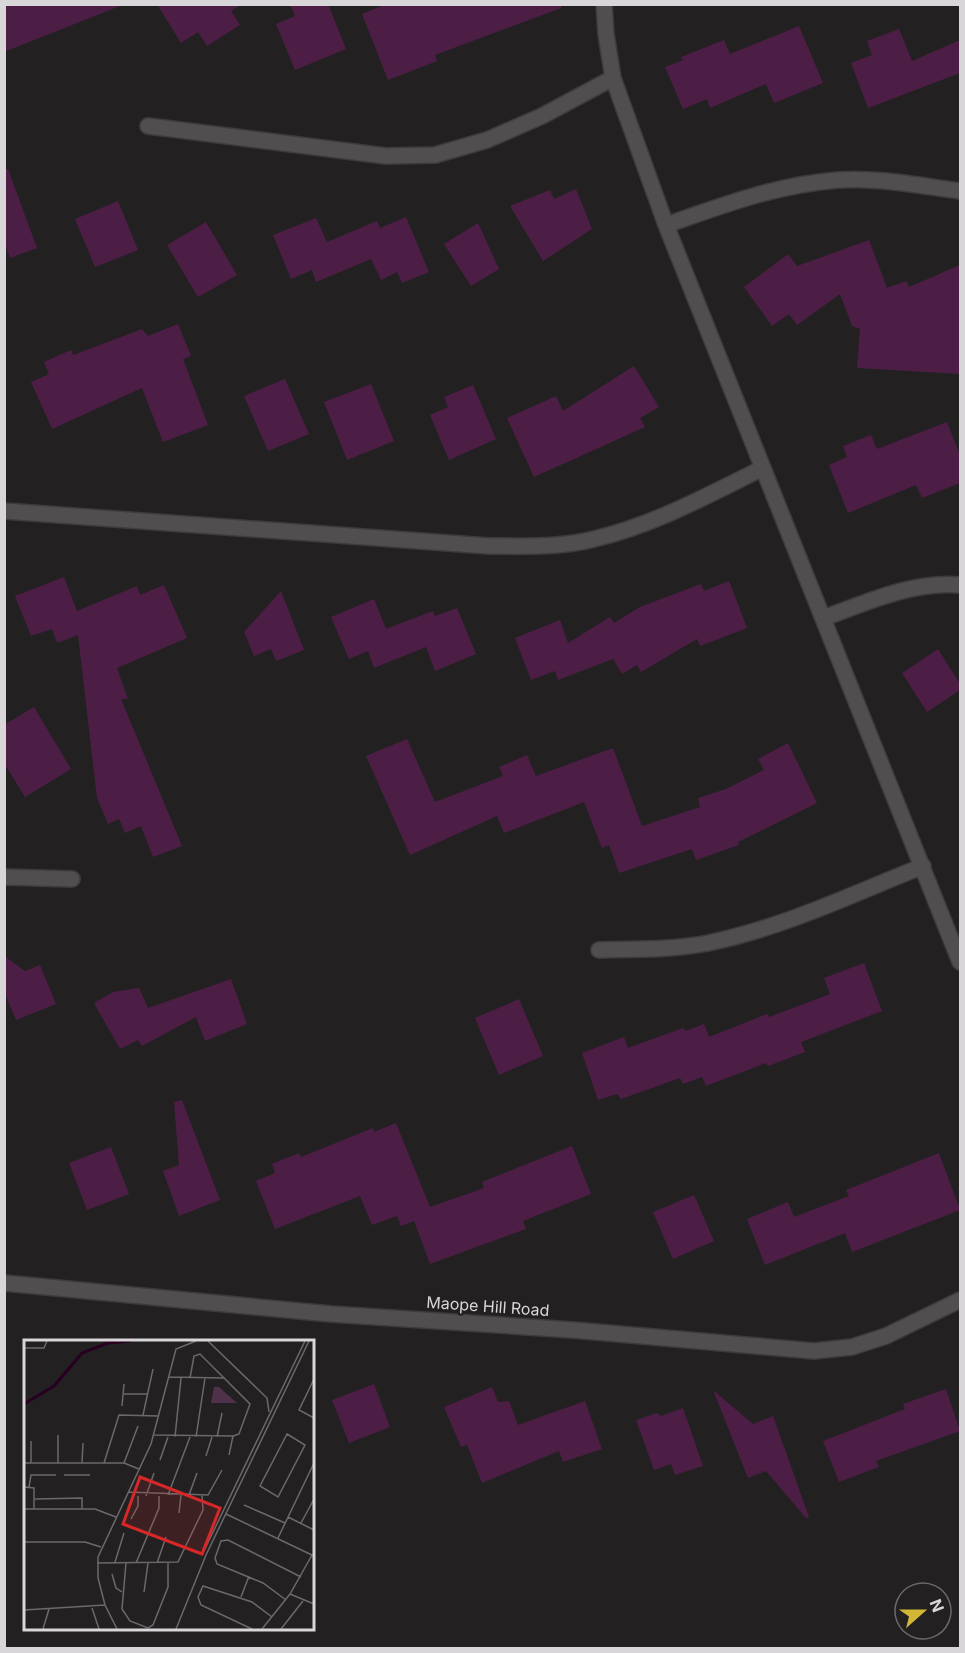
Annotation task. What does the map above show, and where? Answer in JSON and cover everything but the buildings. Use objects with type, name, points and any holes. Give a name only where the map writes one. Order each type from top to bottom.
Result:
[{"type":"street","points":[[604,4],[613,78],[666,225],[960,962]]},
{"type":"street","points":[[148,126],[386,156],[435,155],[487,140],[542,116],[613,78]]},
{"type":"street","points":[[666,225],[760,193],[839,180],[886,182],[960,191]]},
{"type":"street","points":[[4,511],[489,546],[536,546],[592,540],[634,528],[676,511],[763,468]]},
{"type":"street","points":[[824,618],[885,596],[918,588],[960,585]]},
{"type":"street","points":[[598,950],[662,949],[706,943],[756,931],[923,866]]},
{"type":"street","points":[[4,877],[72,879]]},
{"type":"street","name":"Maope Hill Road","points":[[4,1284],[331,1314],[573,1330],[814,1351],[852,1347],[886,1336],[960,1300]]}]
